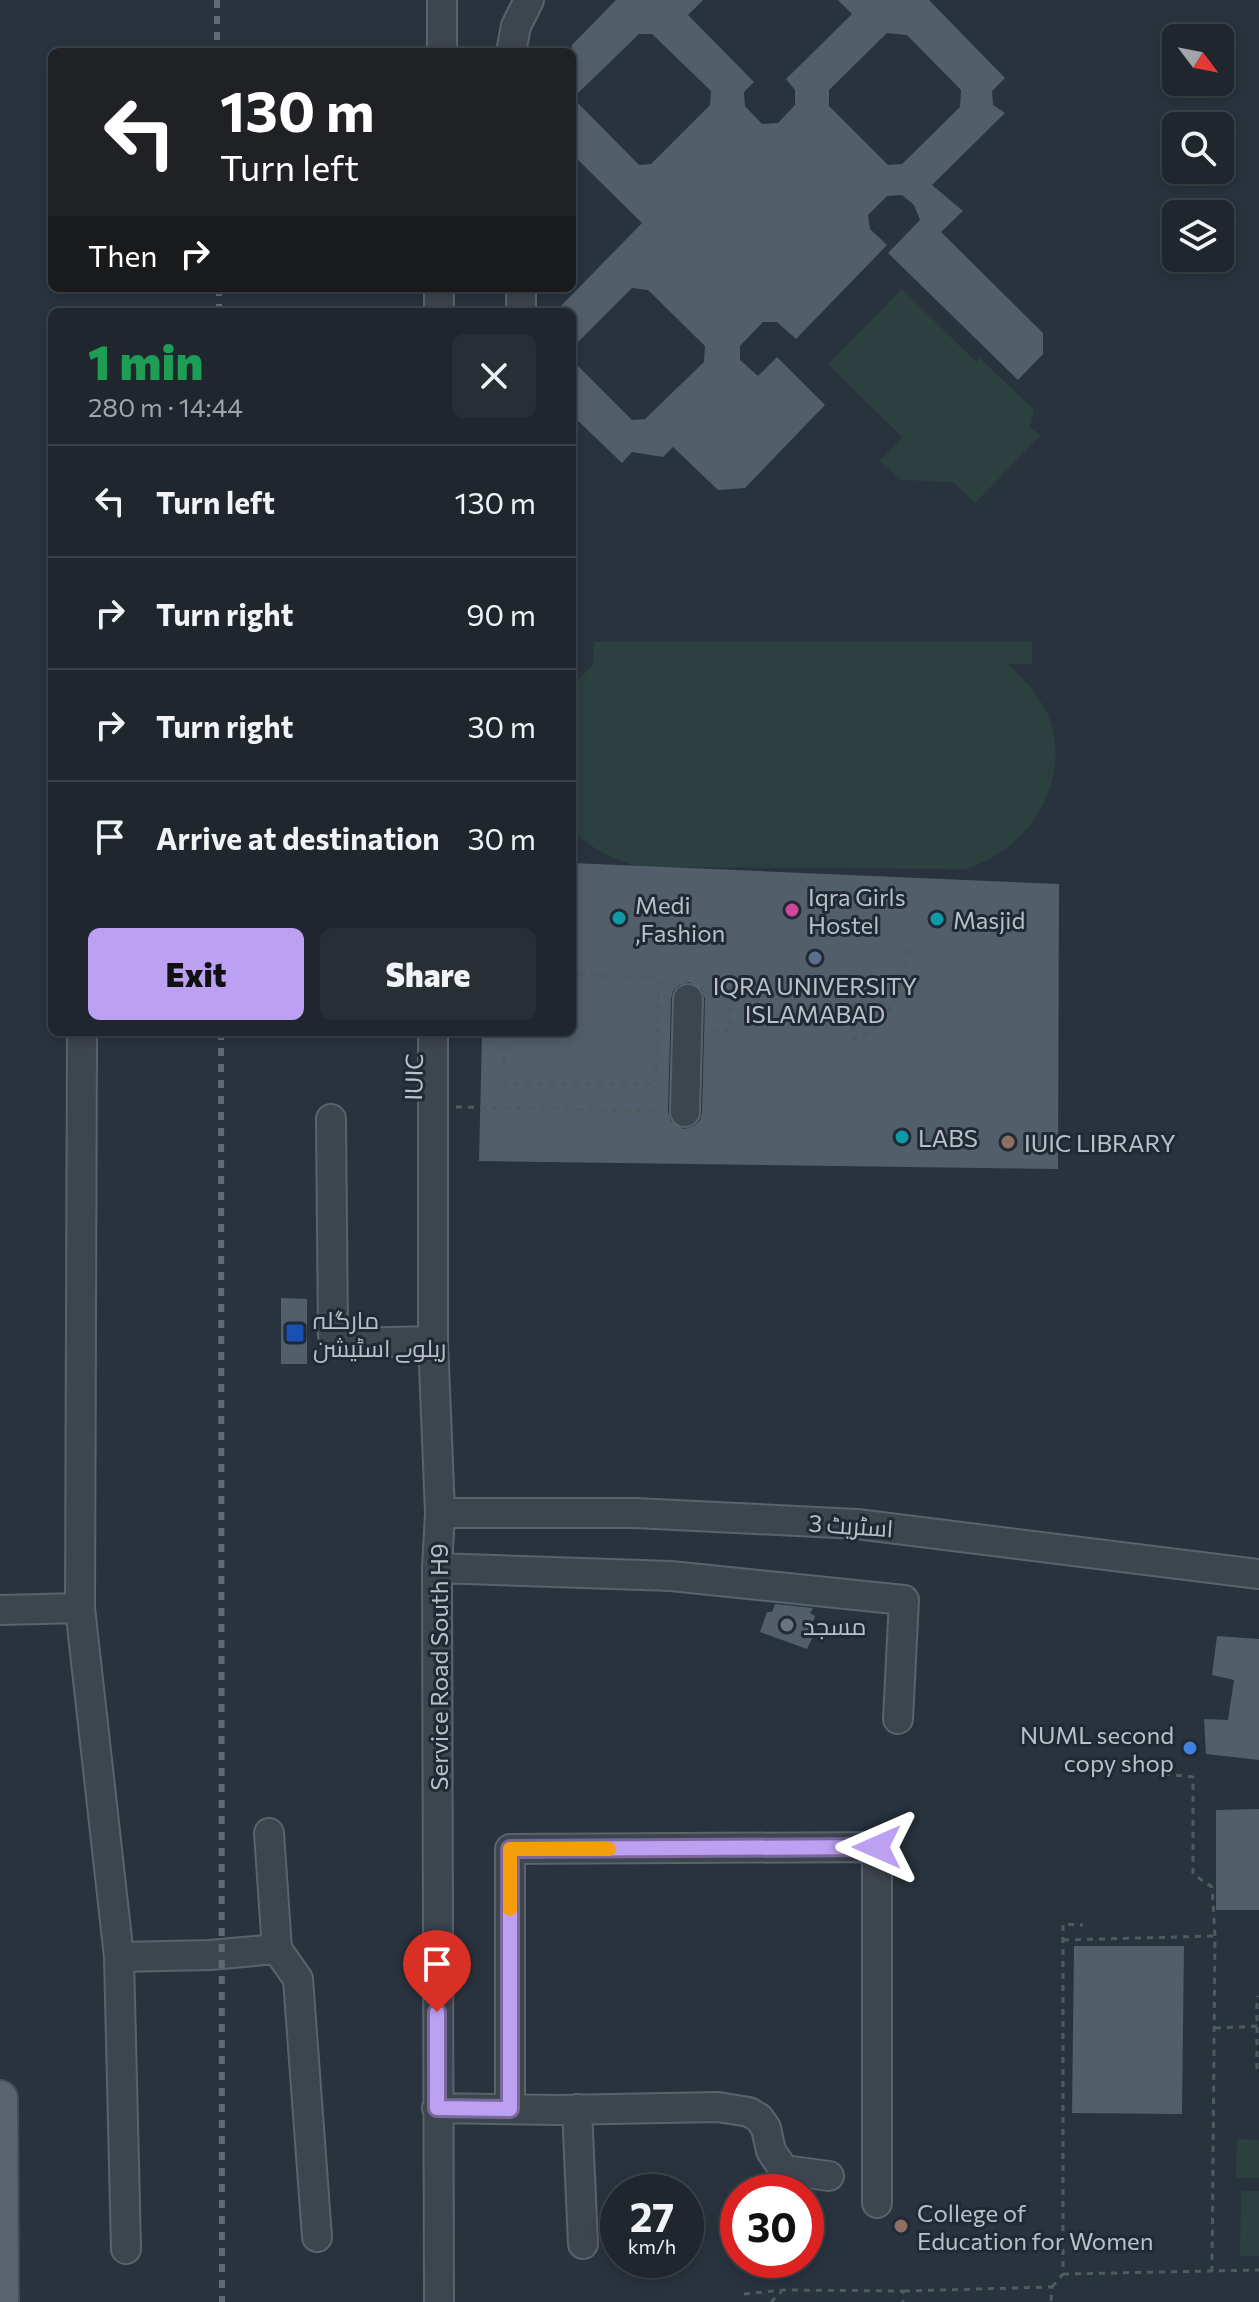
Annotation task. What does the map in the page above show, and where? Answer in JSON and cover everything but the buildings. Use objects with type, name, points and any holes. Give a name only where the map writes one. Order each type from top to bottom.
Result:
[{"type":"main road","points":[[0,2098],[1,2302]]},
{"type":"street","points":[[442,0],[442,48]]},
{"type":"street","points":[[512,48],[516,26],[529,0]]},
{"type":"street","points":[[685,1112],[688,999]]},
{"type":"street","points":[[82,1036],[80,1608],[119,1957],[126,2249]]},
{"type":"street","name":"IUIC","points":[[414,1036],[425,1117]]},
{"type":"street","name":"Service Road South H9","points":[[433,1036],[425,1117],[440,1513],[437,1568],[439,2302]]},
{"type":"street","points":[[331,1119],[333,1335],[337,1341],[347,1343],[433,1341]]},
{"type":"street","name":"اسٹریٹ 3","points":[[440,1513],[635,1513],[857,1524],[1259,1574]]},
{"type":"street","points":[[437,1568],[671,1576],[904,1600],[898,1719]]},
{"type":"street","points":[[0,1610],[80,1608]]},
{"type":"street","points":[[269,1833],[277,1949],[298,1979],[317,2237]]},
{"type":"street","points":[[510,2109],[510,1849],[877,1847],[877,2203]]},
{"type":"street","points":[[119,1957],[210,1955],[277,1949]]},
{"type":"street","points":[[437,2108],[706,2107],[749,2112],[759,2118],[766,2128],[771,2151],[784,2170],[829,2176]]},
{"type":"street","points":[[577,2109],[583,2244]]},
{"type":"path","points":[[709,1033],[730,1030],[728,989],[854,996],[853,1039],[856,1040],[871,1032],[887,1015],[906,973],[911,944]]},
{"type":"path","points":[[504,1036],[504,1083],[656,1083],[659,977],[576,975]]},
{"type":"path","points":[[425,1117],[685,1112]]},
{"type":"path","points":[[1164,1774],[1193,1777],[1193,1874],[1212,1887],[1215,1936],[1212,2271]]},
{"type":"path","points":[[1051,2302],[1052,2287],[1063,2274],[1063,1924],[1083,1925]]},
{"type":"path","points":[[1063,1940],[1215,1936]]},
{"type":"path","points":[[1257,1996],[1257,2069]]},
{"type":"path","points":[[1215,2028],[1258,2026]]},
{"type":"path","points":[[1063,2274],[1259,2270]]},
{"type":"path","points":[[744,2294],[784,2290],[1052,2287]]},
{"type":"path","points":[[771,2302],[784,2290]]},
{"type":"path","points":[[900,2291],[903,2291],[903,2302]]},
{"type":"green space","points":[[902,289],[976,362],[980,358],[1034,410],[1030,427],[1040,436],[975,503],[953,482],[901,480],[880,461],[902,437],[828,364]]},
{"type":"green space","points":[[594,642],[1032,642],[1032,664],[1008,664],[1035,694],[1050,720],[1056,753],[1053,776],[1036,817],[1022,834],[986,861],[965,869],[641,867],[613,858],[576,833],[576,683],[593,664]]},
{"type":"green space","points":[[1237,2139],[1259,2140],[1259,2178],[1236,2178]]},
{"type":"green space","points":[[1241,2191],[1259,2191],[1259,2256],[1240,2256]]},
{"type":"railway","points":[[217,0],[217,48]]},
{"type":"railway","points":[[219,292],[219,308]]},
{"type":"railway","points":[[221,1036],[222,2302]]},
{"type":"slow traffic","points":[[510,1909],[510,1849],[609,1849]]},
{"type":"place","name":"Iqra Girls Hostel","points":[[792,910]]},
{"type":"place","name":"Medi ,Fashion","points":[[619,918]]},
{"type":"place","name":"Masjid","points":[[937,919]]},
{"type":"place","name":"IQRA UNIVERSITY ISLAMABAD","points":[[815,958]]},
{"type":"place","name":"LABS","points":[[902,1137]]},
{"type":"place","name":"IUIC LIBRARY","points":[[1008,1142]]},
{"type":"place","name":"مارگلہ ریلوے اسٹیشن","points":[[295,1333]]},
{"type":"place","name":"مسجد","points":[[787,1625]]},
{"type":"place","name":"NUML second copy shop","points":[[1190,1748]]},
{"type":"place","name":"College of Education for Women","points":[[901,2226]]},
{"type":"route","points":[[437,2012],[437,2108],[510,2109],[510,1849],[877,1847]]}]
